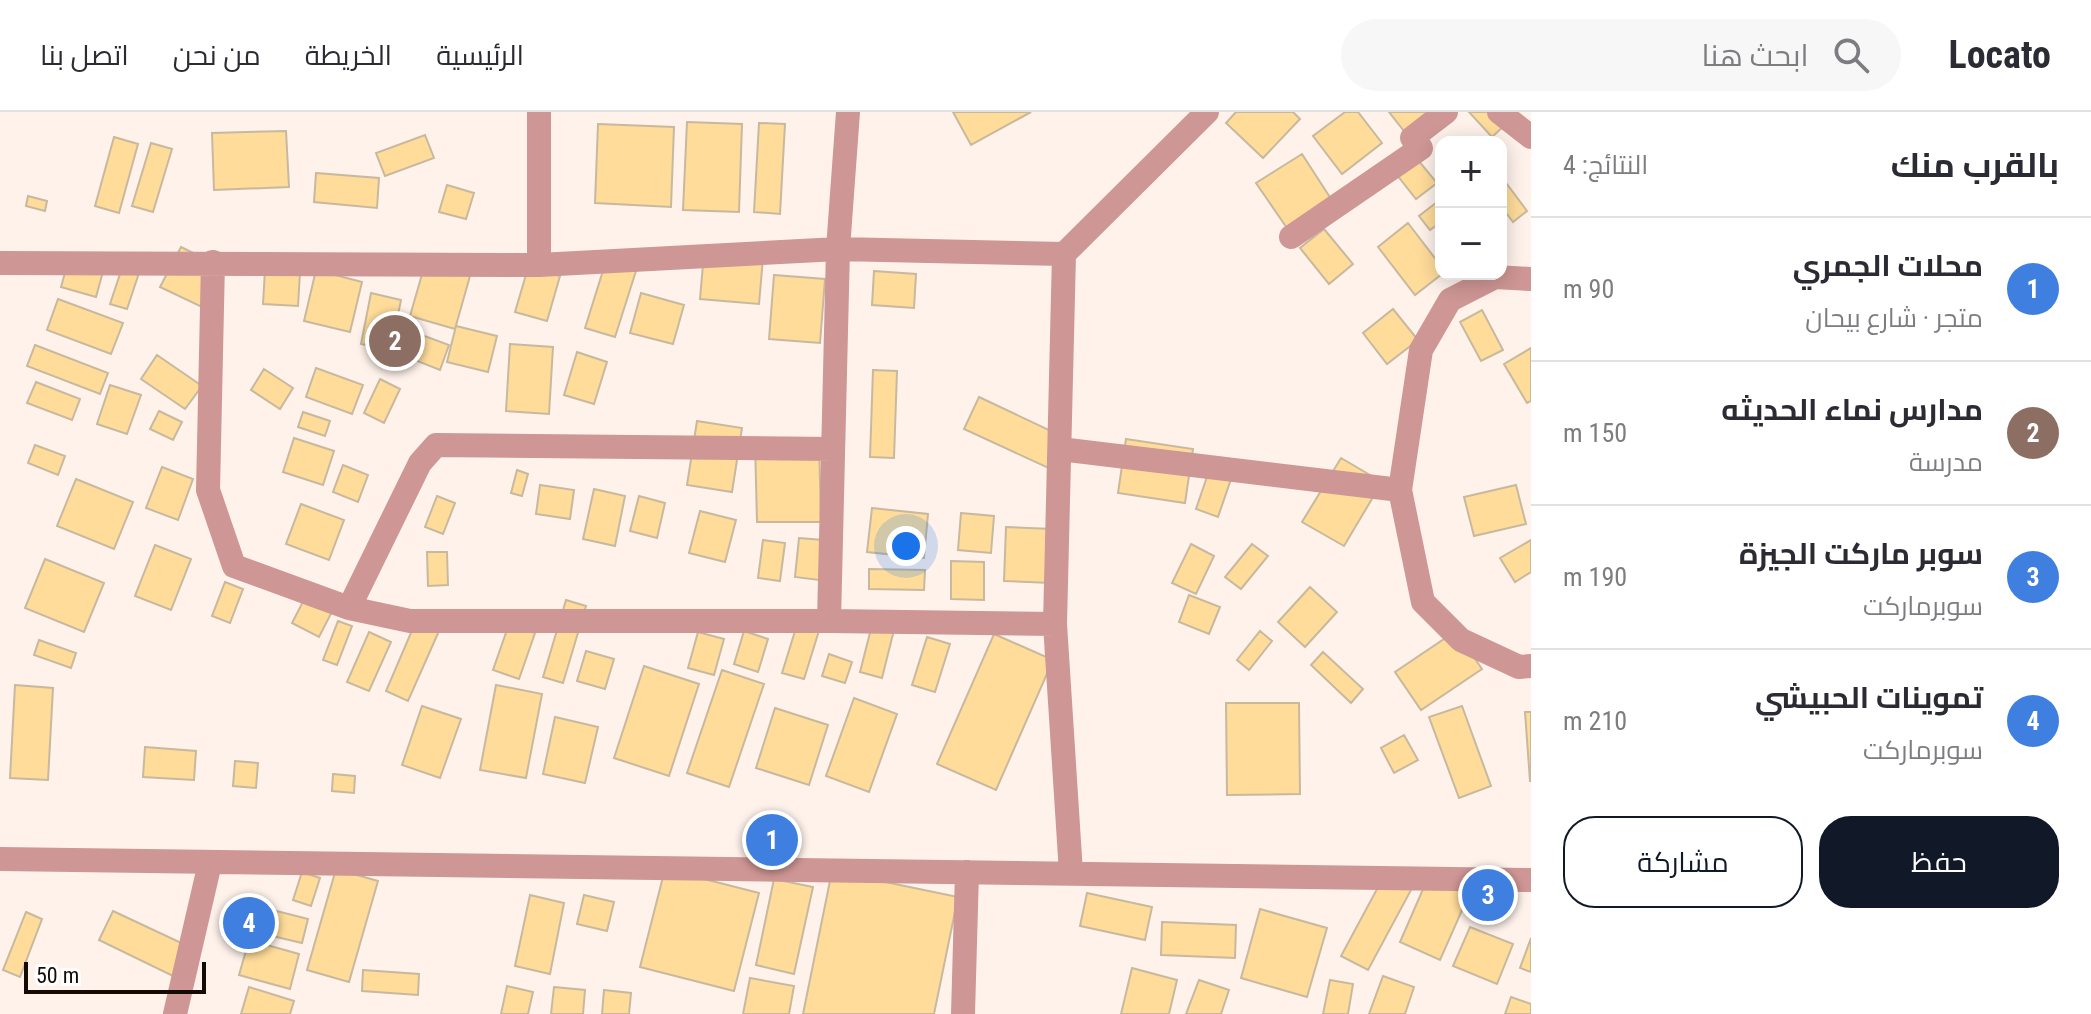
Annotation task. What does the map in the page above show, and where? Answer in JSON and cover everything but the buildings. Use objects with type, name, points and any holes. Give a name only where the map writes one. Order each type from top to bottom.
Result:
[{"type":"street","points":[[539,112],[539,265]]},
{"type":"street","points":[[829,621],[838,249],[848,112]]},
{"type":"street","points":[[1071,873],[1055,624],[1064,254],[1207,112]]},
{"type":"street","points":[[1291,237],[1421,148],[1412,138],[1446,112]]},
{"type":"street","points":[[1499,112],[1531,137]]},
{"type":"street","points":[[0,263],[539,265],[838,249],[1064,254]]},
{"type":"street","points":[[213,262],[208,490],[234,566],[349,608],[410,621],[1055,624]]},
{"type":"street","points":[[1531,279],[1495,277],[1450,300],[1421,350],[1400,490],[1423,602],[1461,640],[1519,667],[1531,666]]},
{"type":"street","points":[[349,608],[420,463],[436,445],[833,449]]},
{"type":"street","points":[[1060,449],[1400,490]]},
{"type":"street","points":[[0,859],[1531,880]]},
{"type":"street","points":[[175,1014],[210,863]]},
{"type":"street","points":[[963,1014],[967,872]]},
{"type":"place","name":"مدارس نماء الحديثه","points":[[395,341]]},
{"type":"place","name":"محلات الجمري","points":[[772,840]]},
{"type":"place","name":"سوبر ماركت الجيزة","points":[[1488,895]]},
{"type":"place","name":"تموينات الحبيشي","points":[[249,923]]}]
